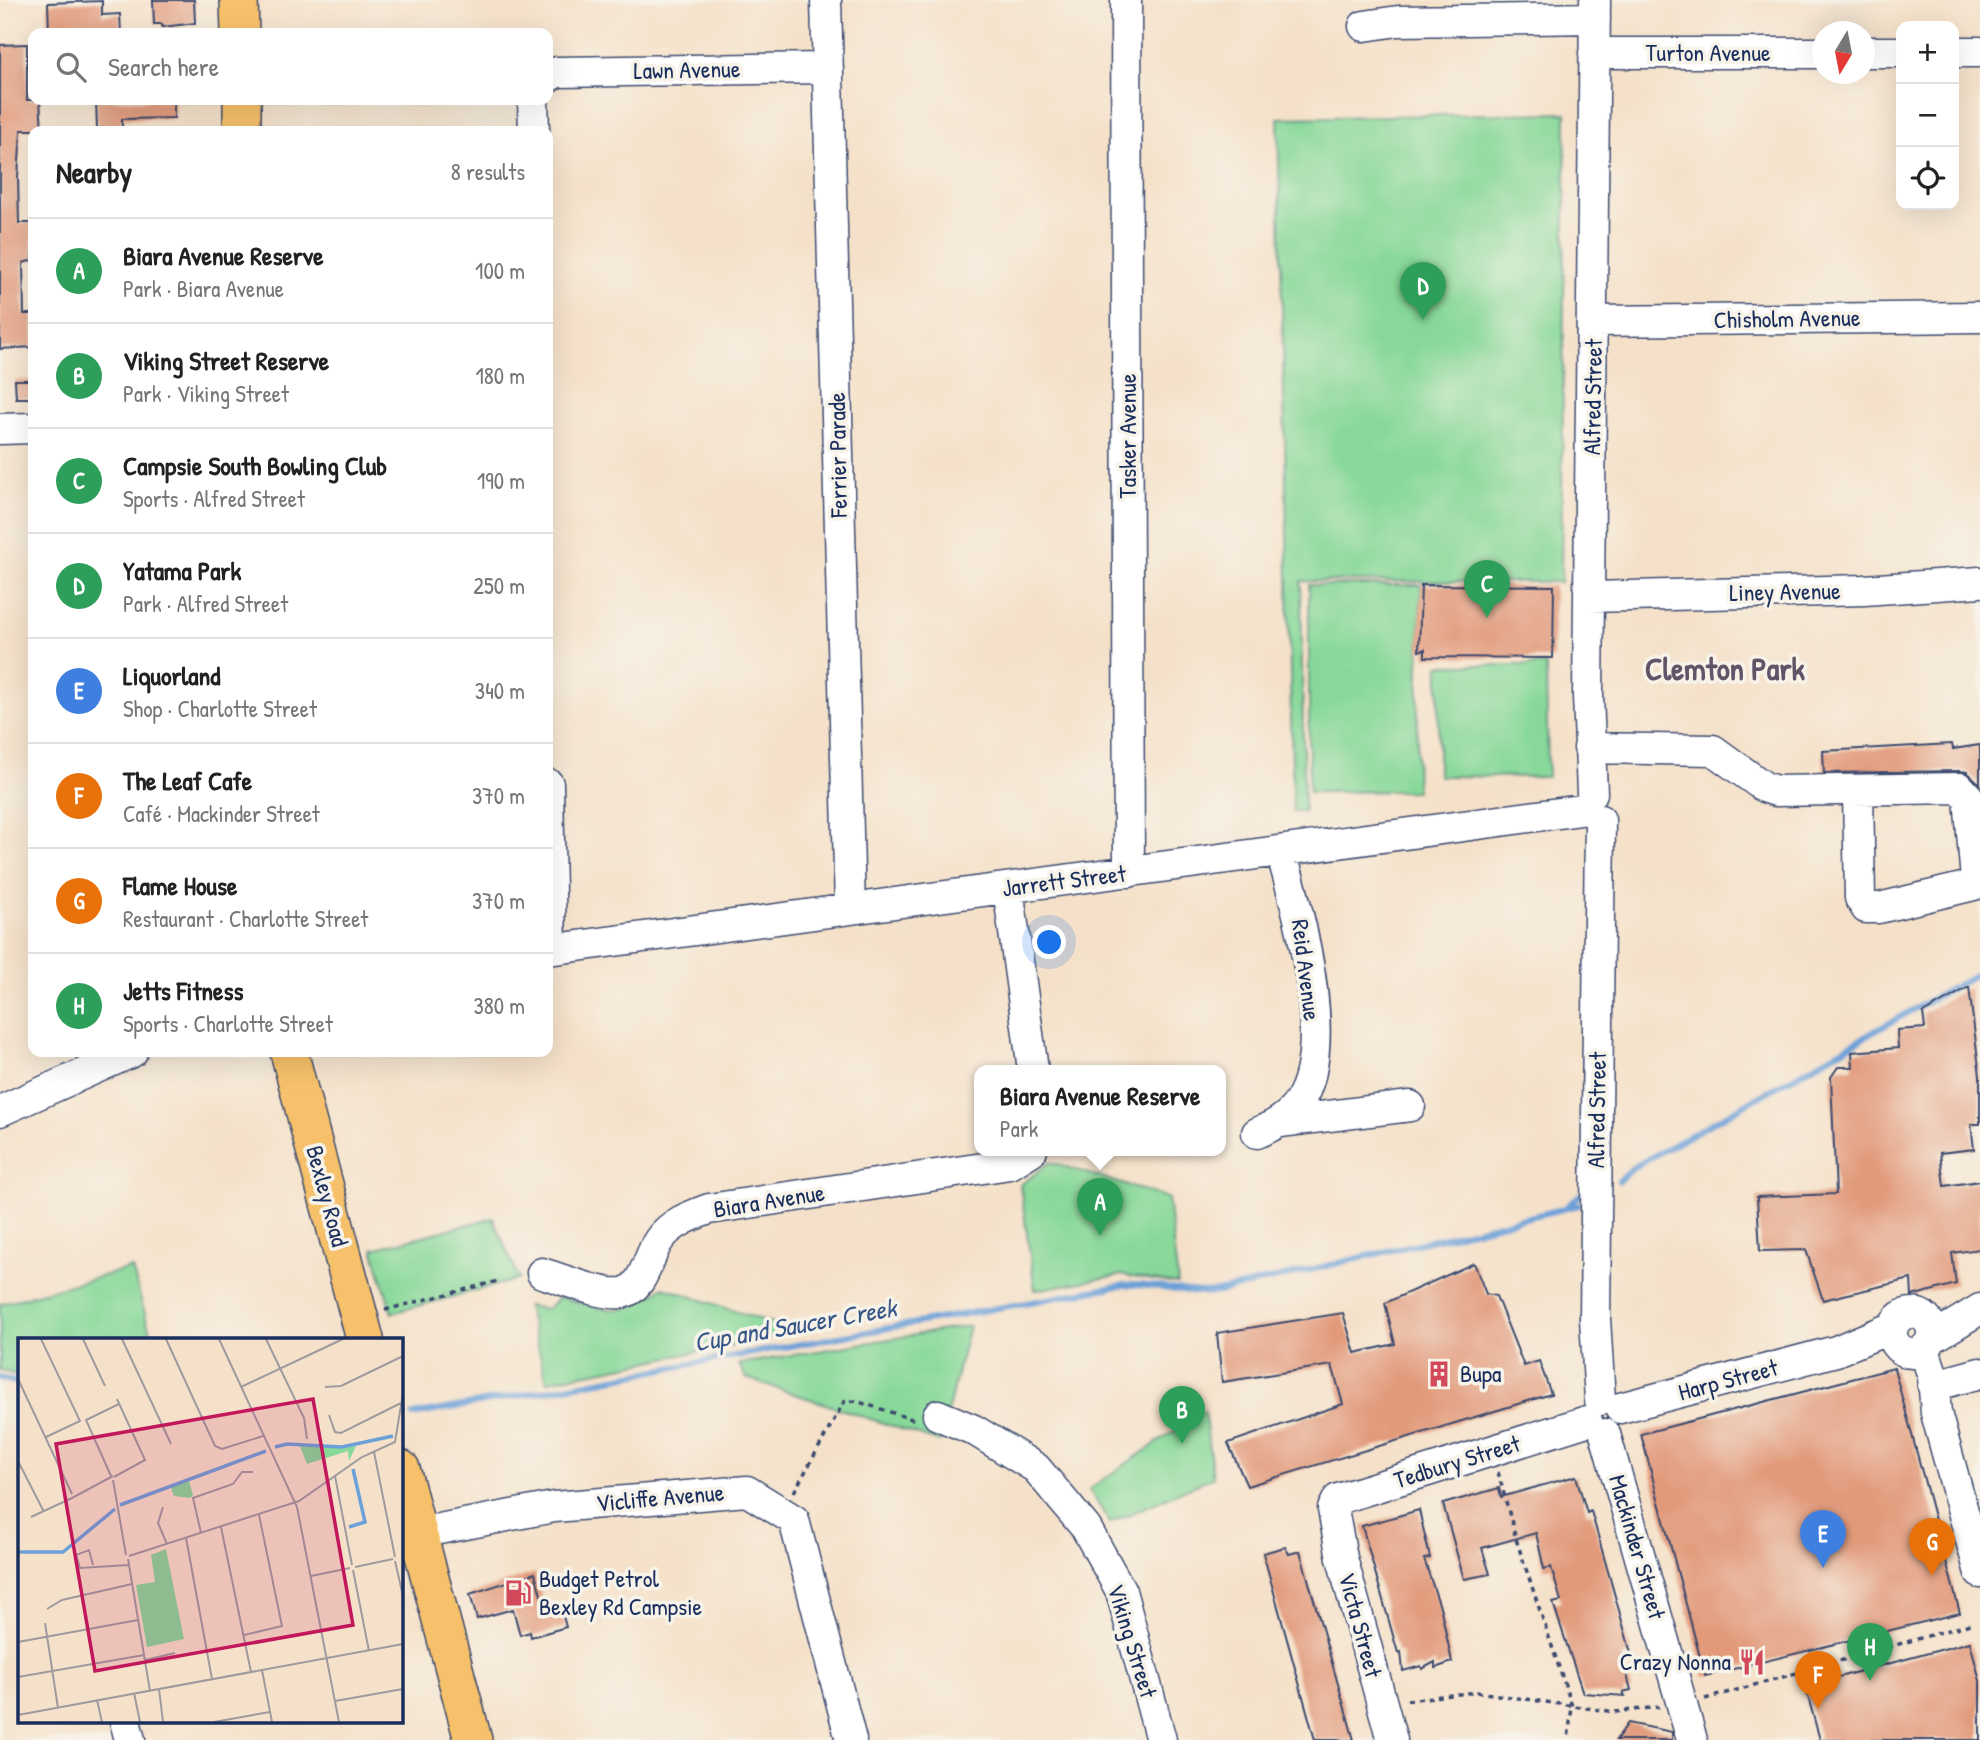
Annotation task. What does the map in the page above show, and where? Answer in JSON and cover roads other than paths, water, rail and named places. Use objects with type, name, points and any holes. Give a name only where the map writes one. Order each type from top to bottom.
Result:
[{"type":"main road","points":[[240,0],[240,28]]},
{"type":"main road","points":[[242,105],[242,126]]},
{"type":"main road","name":"Bexley Road","points":[[291,1057],[375,1325]]},
{"type":"main road","points":[[402,1473],[473,1740]]},
{"type":"street","name":"Ferrier Parade","points":[[827,0],[850,909]]},
{"type":"street","name":"Tasker Avenue","points":[[1126,0],[1129,872]]},
{"type":"street","points":[[1364,26],[1398,21],[1595,9]]},
{"type":"street","name":"Alfred Street","points":[[1595,9],[1589,748],[1597,1168],[1595,1319],[1603,1416]]},
{"type":"street","points":[[1875,52],[1896,52]]},
{"type":"street","points":[[1959,52],[1980,52]]},
{"type":"street","name":"Turton Avenue","points":[[1594,53],[1812,53]]},
{"type":"street","name":"Lawn Avenue","points":[[553,75],[557,72],[828,68]]},
{"type":"street","points":[[533,105],[534,126]]},
{"type":"street","name":"Chisholm Avenue","points":[[1594,321],[1980,317]]},
{"type":"street","points":[[0,429],[28,428]]},
{"type":"street","name":"Liney Avenue","points":[[1590,597],[1864,590],[1980,582]]},
{"type":"street","points":[[1589,748],[1713,750],[1764,787],[1776,791],[1858,792],[1960,788],[1966,793],[1976,880],[1974,885],[1879,908],[1866,908],[1860,898],[1858,792]]},
{"type":"street","name":"Jarrett Street","points":[[553,949],[1591,808]]},
{"type":"street","name":"Reid Avenue","points":[[1281,852],[1300,916],[1315,1016],[1310,1073],[1300,1102],[1268,1128],[1410,1106]]},
{"type":"street","points":[[1008,888],[1032,1065]]},
{"type":"street","points":[[0,1111],[121,1057]]},
{"type":"street","name":"Biara Avenue","points":[[542,1273],[611,1293],[625,1293],[637,1284],[660,1239],[682,1219],[709,1209],[1010,1164],[1023,1156]]},
{"type":"street","name":"Harp Street","points":[[1603,1416],[1836,1351],[1914,1339],[1950,1312],[1980,1309]]},
{"type":"street","points":[[1914,1339],[1917,1381],[1935,1400],[1969,1496],[1980,1573]]},
{"type":"street","points":[[1935,1400],[1980,1373]]},
{"type":"street","name":"Viking Street","points":[[938,1415],[974,1430],[1036,1468],[1086,1528],[1121,1591],[1161,1740]]},
{"type":"street","name":"Tedbury Street","points":[[1333,1509],[1338,1499],[1345,1494],[1603,1416]]},
{"type":"street","name":"Mackinder Street","points":[[1603,1416],[1692,1740]]},
{"type":"street","name":"Vicliffe Avenue","points":[[418,1533],[554,1507],[747,1491],[794,1520],[851,1740]]},
{"type":"street","name":"Victa Street","points":[[1333,1509],[1342,1559],[1392,1740]]},
{"type":"street","points":[[125,1722],[130,1740]]},
{"type":"waterway","points":[[1619,1181],[1632,1168],[1980,972]]},
{"type":"waterway","points":[[1566,1207],[1580,1195]]},
{"type":"waterway","name":"Cup and Saucer Creek","points":[[413,1415],[1124,1285],[1218,1292],[1579,1205]]},
{"type":"waterway","points":[[0,1378],[18,1383]]},
{"type":"place","name":"Yatama Park","points":[[1423,320]]},
{"type":"place","name":"Campsie South Bowling Club","points":[[1487,618]]},
{"type":"place","name":"Biara Avenue Reserve","points":[[1100,1236]]},
{"type":"place","name":"Bupa","points":[[1439,1374]]},
{"type":"place","name":"Viking Street Reserve","points":[[1182,1444]]},
{"type":"place","name":"Liquorland","points":[[1823,1568]]},
{"type":"place","name":"Flame House","points":[[1932,1576]]},
{"type":"place","name":"Budget Petrol Bexley Rd Campsie","points":[[518,1593]]},
{"type":"place","name":"Crazy Nonna","points":[[1752,1662]]},
{"type":"place","name":"Jetts Fitness","points":[[1870,1681]]},
{"type":"place","name":"The Leaf Cafe","points":[[1818,1709]]},
{"type":"district","name":"Clemton Park","points":[[1725,669]]}]
